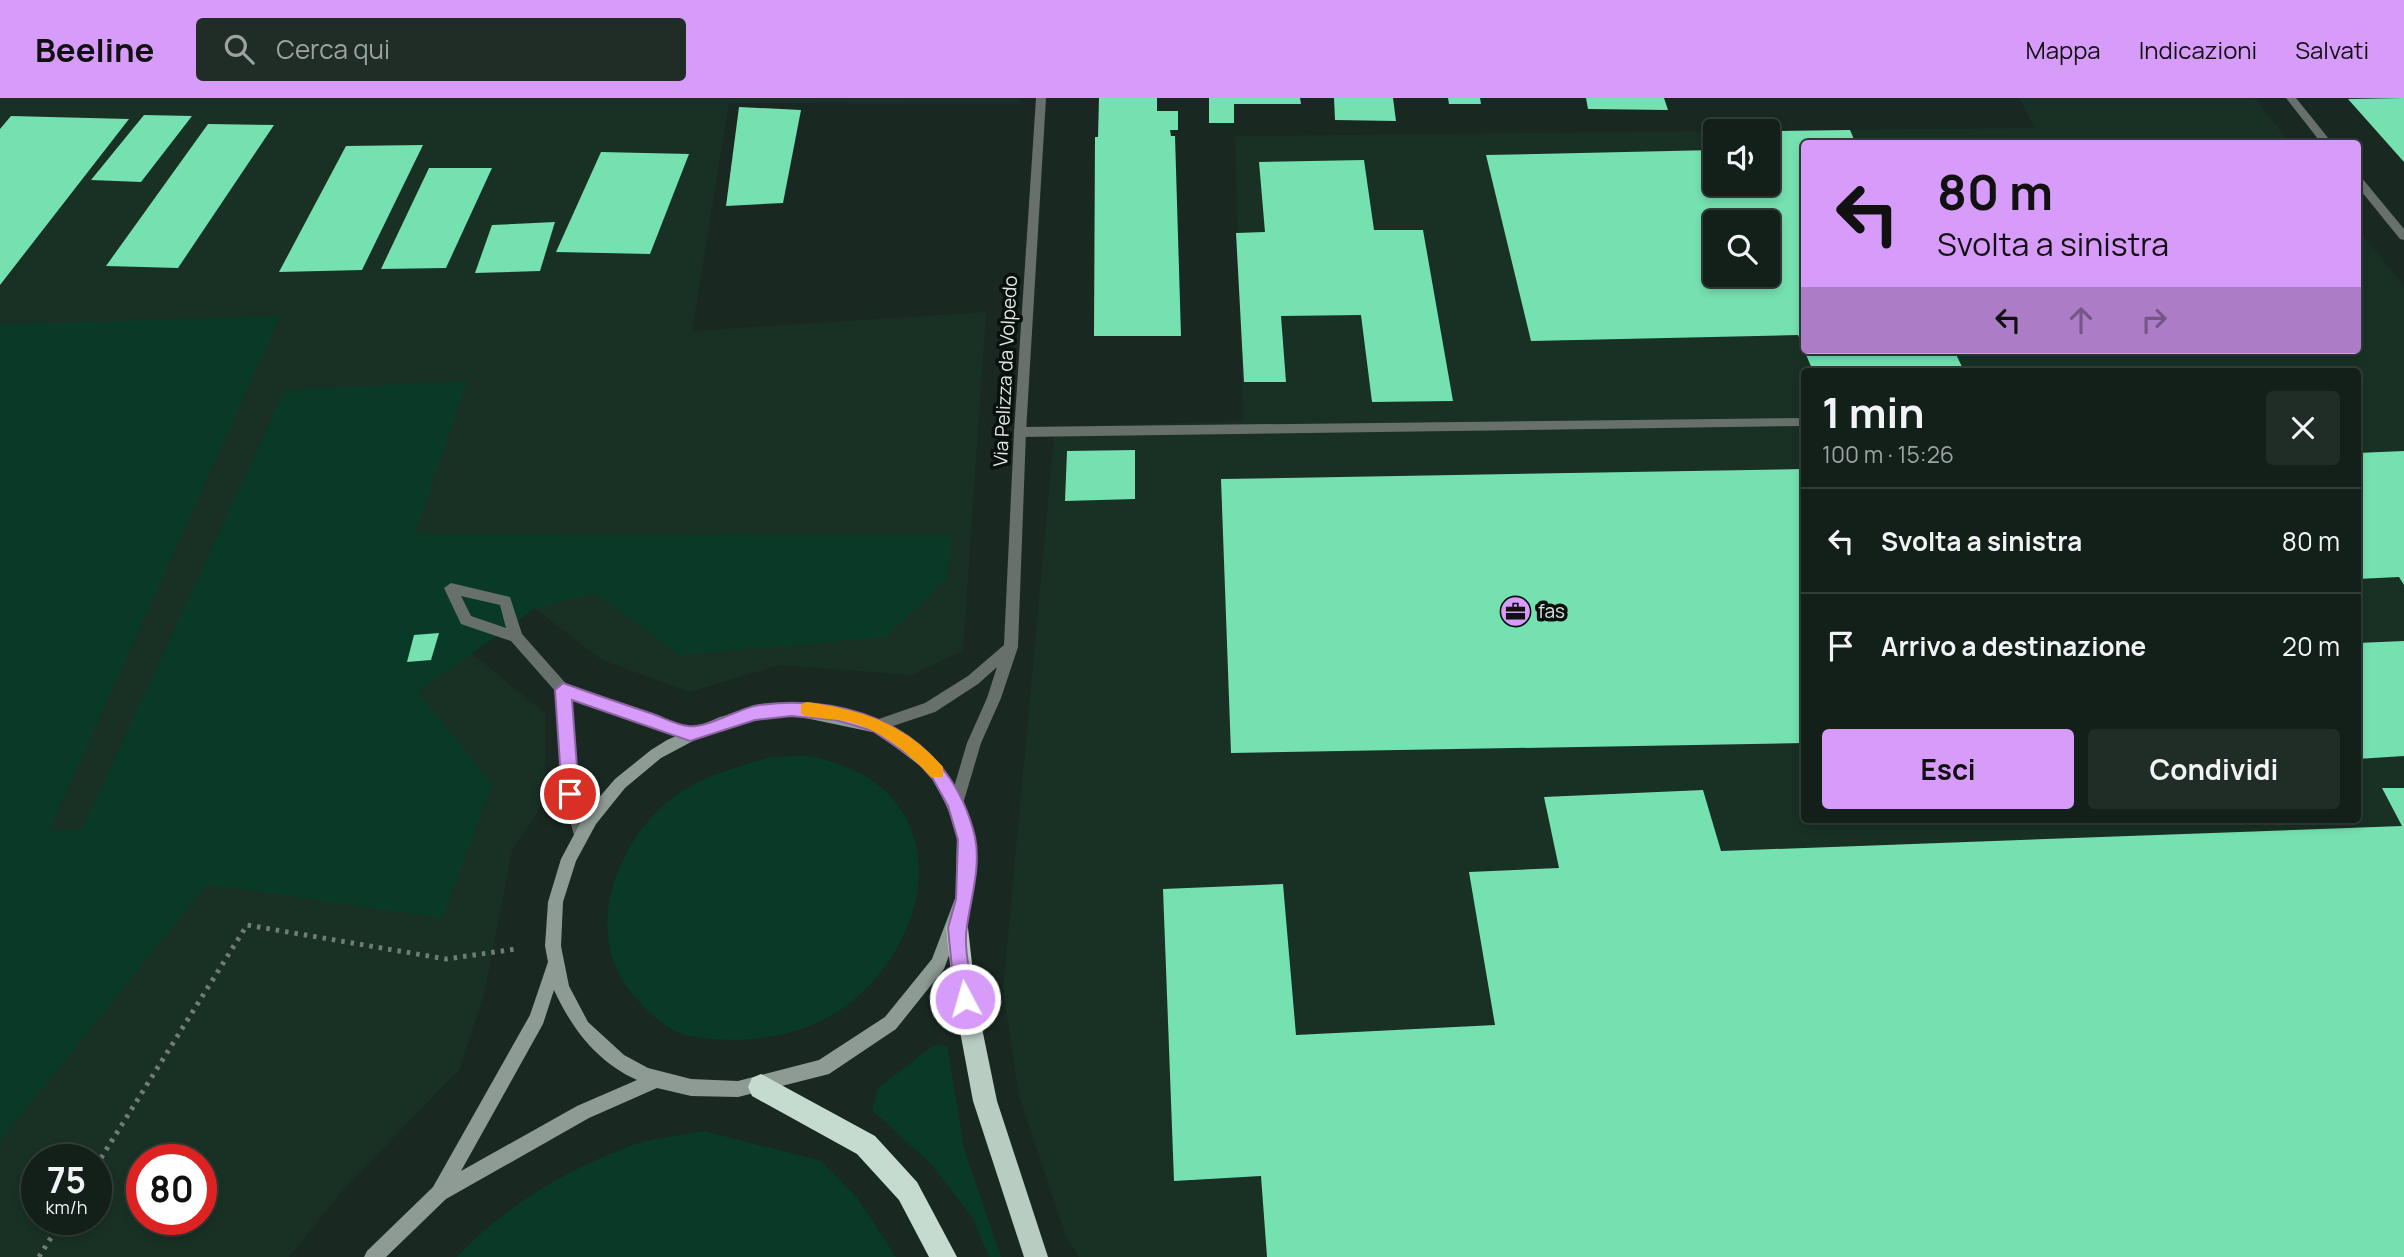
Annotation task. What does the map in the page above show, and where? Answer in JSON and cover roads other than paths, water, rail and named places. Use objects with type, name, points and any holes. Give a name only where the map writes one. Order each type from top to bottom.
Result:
[{"type":"highway","points":[[957,928],[965,999],[985,1101],[1036,1257]]},
{"type":"highway","points":[[761,1087],[866,1145],[908,1191],[944,1257]]},
{"type":"main road","points":[[791,709],[822,710],[878,725],[922,755],[939,774],[956,804],[967,840],[965,899],[957,928],[939,966],[914,1002],[884,1031],[844,1058],[802,1076],[761,1087],[723,1090],[688,1088],[656,1080],[619,1062],[589,1035],[567,1003],[554,966],[551,944],[551,922],[560,877],[580,834],[603,801],[628,775],[690,734],[755,713],[791,709]]},
{"type":"main road","points":[[440,1193],[537,1018],[554,966]]},
{"type":"main road","points":[[373,1257],[440,1193],[583,1112],[656,1080]]},
{"type":"street","name":"Via Pelizza da Volpedo","points":[[956,804],[974,743],[994,698],[1011,647],[1020,432],[1041,98]]},
{"type":"street","points":[[2291,98],[2325,140]]},
{"type":"street","points":[[2361,184],[2404,236]]},
{"type":"street","points":[[1020,432],[1801,422]]},
{"type":"street","points":[[516,637],[466,620],[452,588],[505,601],[516,637],[563,690],[690,734]]},
{"type":"street","points":[[878,725],[930,708],[973,680],[1011,647]]},
{"type":"street","points":[[563,690],[570,794],[580,834]]},
{"type":"place","name":"fas","points":[[1515,611]]}]
